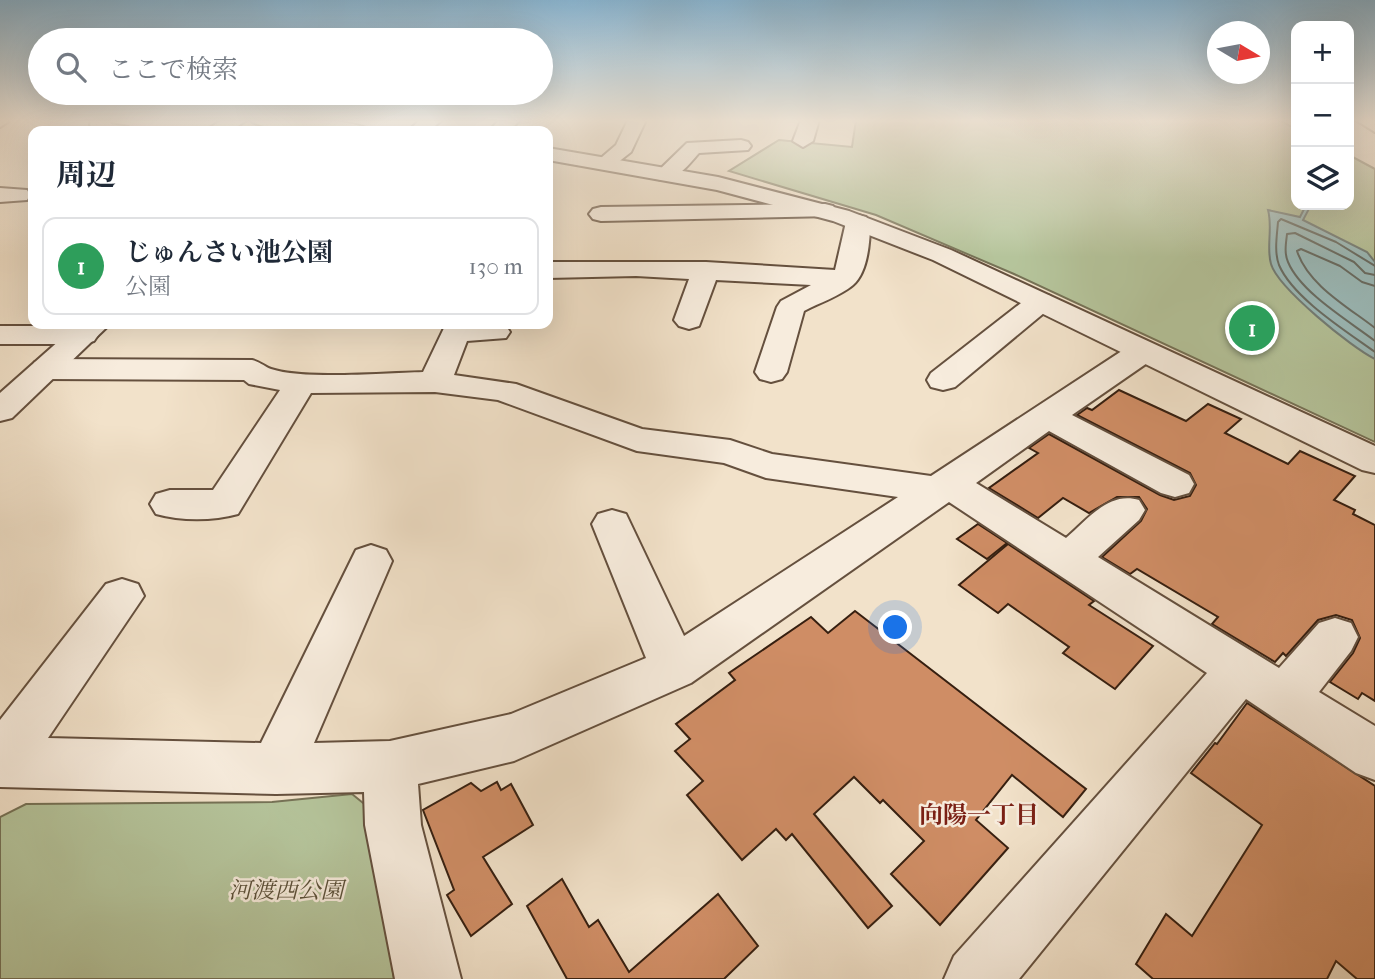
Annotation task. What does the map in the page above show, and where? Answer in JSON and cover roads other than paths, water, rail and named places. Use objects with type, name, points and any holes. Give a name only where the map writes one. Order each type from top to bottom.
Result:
[{"type":"street","points":[[621,166],[718,184],[825,211],[942,254],[1142,352],[1375,461]]},
{"type":"street","points":[[666,174],[675,166]]},
{"type":"street","points":[[601,214],[825,211]]},
{"type":"street","points":[[772,372],[790,307],[844,279],[848,274],[858,235],[858,222]]},
{"type":"street","points":[[553,270],[706,270],[844,279]]},
{"type":"street","points":[[690,320],[706,270]]},
{"type":"street","points":[[943,380],[1040,302]]},
{"type":"street","points":[[0,335],[89,329]]},
{"type":"street","points":[[0,411],[89,329]]},
{"type":"street","points":[[435,382],[456,332],[495,332]]},
{"type":"street","points":[[0,762],[276,769],[390,766],[514,737],[674,668],[1142,352]]},
{"type":"street","points":[[46,369],[252,370],[260,377],[301,383],[435,382],[504,391],[637,440],[730,452],[765,466],[945,487],[1068,560],[1375,755]]},
{"type":"street","points":[[170,504],[224,504],[301,383]]},
{"type":"street","points":[[1046,416],[1175,484]]},
{"type":"street","points":[[1068,560],[1125,510]]},
{"type":"street","points":[[612,524],[674,668]]},
{"type":"street","points":[[276,769],[371,561]]},
{"type":"street","points":[[0,762],[122,596]]},
{"type":"street","points":[[977,979],[1262,684],[1335,637]]},
{"type":"street","points":[[390,766],[393,824],[428,979]]},
{"type":"water","points":[[1268,210],[1300,217],[1304,210],[1308,210],[1303,220],[1367,252],[1375,262],[1375,359],[1301,302],[1277,275],[1271,264]]},
{"type":"place","name":"じゅんさい池公園","points":[[1252,328]]},
{"type":"district","name":"向陽一丁目","points":[[979,815]]},
{"type":"park label","name":"河渡西公園","points":[[286,890]]}]
